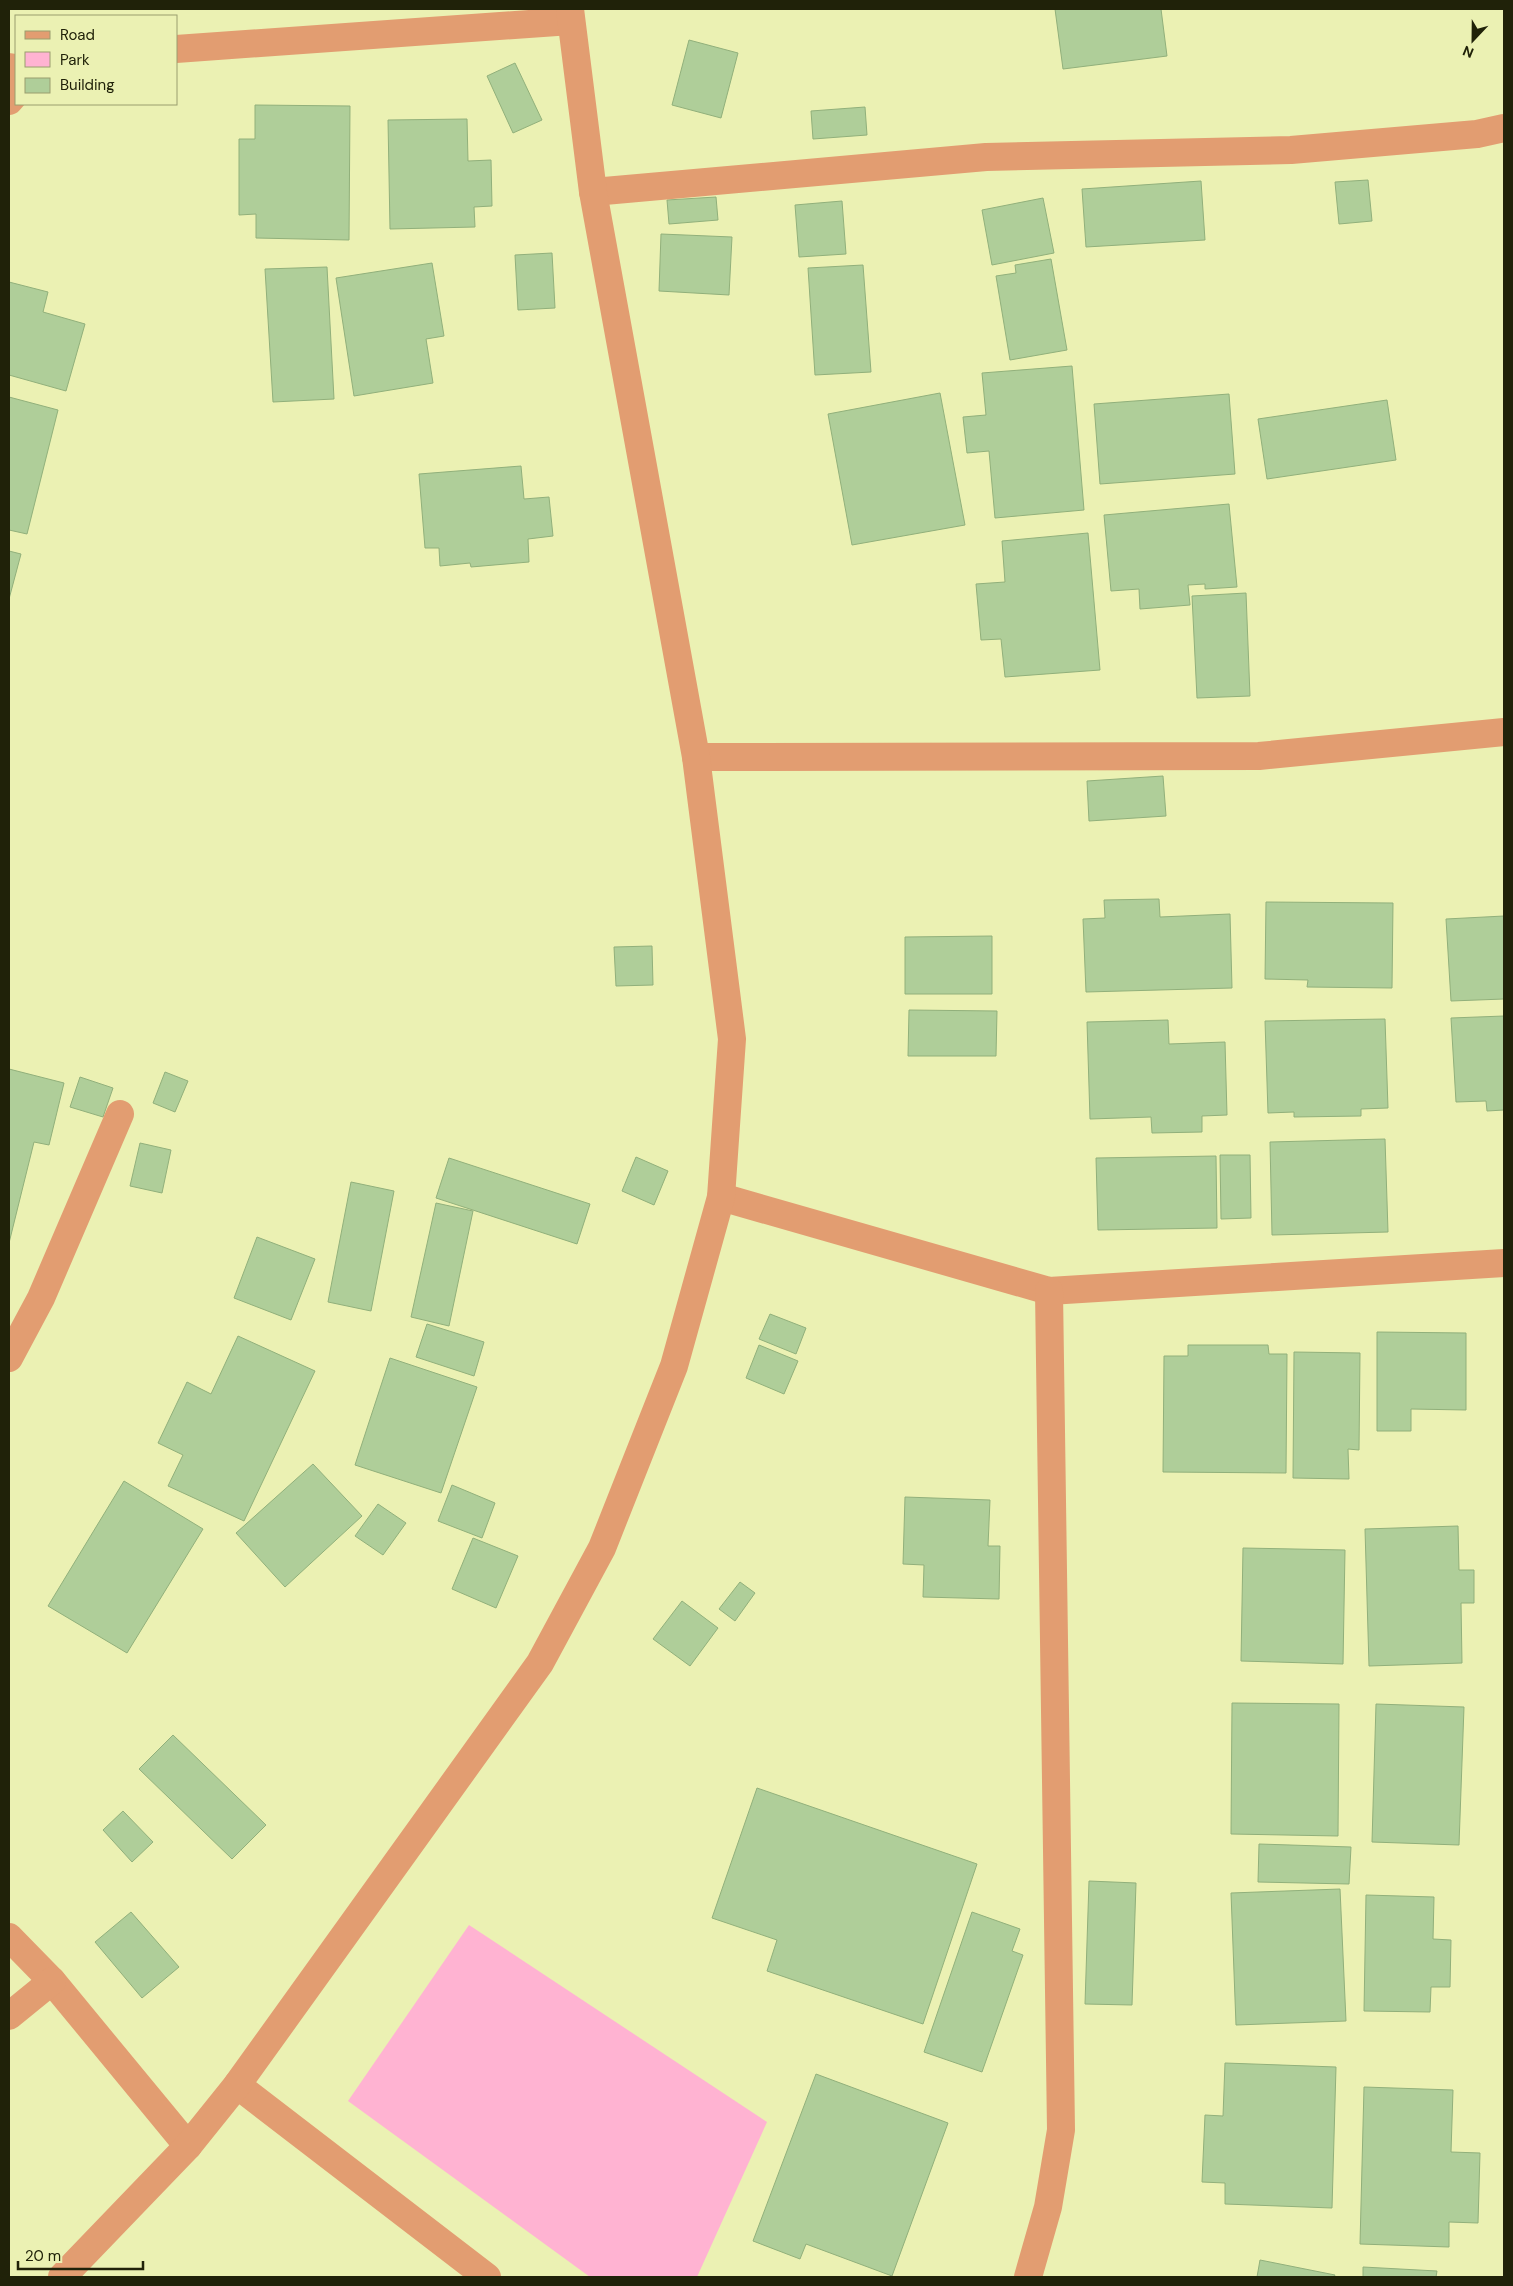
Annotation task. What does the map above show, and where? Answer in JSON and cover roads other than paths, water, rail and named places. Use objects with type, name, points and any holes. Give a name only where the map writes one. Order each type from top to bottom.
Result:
[{"type":"street","points":[[62,2277],[188,2146],[237,2085],[540,1663],[602,1548],[674,1366],[721,1197],[732,1039],[696,757],[593,192],[570,15],[178,50]]},
{"type":"street","points":[[593,192],[986,157],[1291,150],[1477,134],[1504,128]]},
{"type":"street","points":[[696,757],[1259,756],[1504,732]]},
{"type":"street","points":[[9,1358],[41,1298],[120,1114]]},
{"type":"street","points":[[721,1197],[1049,1291],[1504,1263]]},
{"type":"street","points":[[1028,2277],[1048,2207],[1062,2130],[1049,1291]]},
{"type":"street","points":[[9,1938],[52,1980],[188,2146]]},
{"type":"street","points":[[9,2016],[52,1980]]},
{"type":"street","points":[[237,2085],[487,2277]]}]
